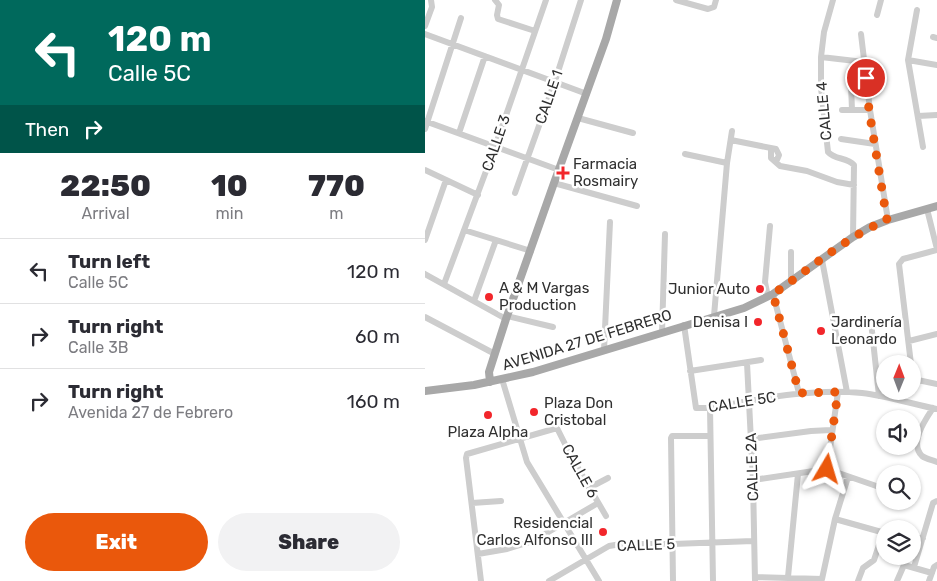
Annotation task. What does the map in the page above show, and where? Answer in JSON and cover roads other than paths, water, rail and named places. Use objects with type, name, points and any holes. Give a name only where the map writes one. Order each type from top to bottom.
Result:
[{"type":"main road","points":[[490,382],[489,372],[507,317],[553,183],[587,94],[617,0]]},
{"type":"main road","name":"AVENIDA 27 DE FEBRERO","points":[[425,391],[490,382],[533,372],[744,308],[771,295],[870,227],[887,220],[937,206]]},
{"type":"street","points":[[425,26],[432,7],[431,0]]},
{"type":"street","points":[[495,0],[499,5],[498,19],[535,32]]},
{"type":"street","name":"CALLE 3","points":[[444,284],[495,147],[546,0]]},
{"type":"street","name":"CALLE 1","points":[[515,193],[555,81],[581,0]]},
{"type":"street","points":[[676,0],[708,9],[714,7],[716,0]]},
{"type":"street","points":[[833,0],[824,32],[821,56],[864,62]]},
{"type":"street","points":[[877,15],[881,0]]},
{"type":"street","points":[[917,10],[908,60],[923,147]]},
{"type":"street","points":[[461,18],[426,124],[459,133],[559,170]]},
{"type":"street","points":[[425,34],[587,94]]},
{"type":"street","points":[[861,34],[869,110],[887,220]]},
{"type":"street","points":[[459,133],[485,56]]},
{"type":"street","name":"CALLE 4","points":[[821,56],[821,88],[827,150],[832,156],[853,163],[853,237]]},
{"type":"street","points":[[908,60],[937,65]]},
{"type":"street","points":[[851,85],[852,110]]},
{"type":"street","points":[[842,110],[869,110]]},
{"type":"street","points":[[918,116],[937,115]]},
{"type":"street","points":[[578,118],[633,133]]},
{"type":"street","points":[[714,316],[727,163],[732,132]]},
{"type":"street","points":[[841,139],[875,144]]},
{"type":"street","points":[[731,140],[771,148],[771,158],[780,166],[807,171],[837,182],[854,185]]},
{"type":"street","points":[[685,154],[727,163]]},
{"type":"street","points":[[425,170],[477,195]]},
{"type":"street","points":[[425,240],[446,180]]},
{"type":"street","points":[[553,183],[637,206]]},
{"type":"street","points":[[910,355],[900,262],[903,259],[937,249],[927,209]]},
{"type":"street","points":[[604,350],[610,222]]},
{"type":"street","points":[[770,226],[765,282],[771,295],[799,393]]},
{"type":"street","points":[[464,230],[531,251]]},
{"type":"street","points":[[662,333],[665,234]]},
{"type":"street","points":[[474,300],[496,240]]},
{"type":"street","points":[[791,252],[791,282]]},
{"type":"street","points":[[822,260],[847,392]]},
{"type":"street","points":[[425,274],[507,317],[553,327]]},
{"type":"street","points":[[425,318],[495,354]]},
{"type":"street","points":[[871,322],[876,368]]},
{"type":"street","points":[[685,325],[690,371],[761,360]]},
{"type":"street","points":[[909,341],[937,334]]},
{"type":"street","name":"CALLE 2A","points":[[747,363],[753,480],[755,579]]},
{"type":"street","name":"CALLE 5C","points":[[690,371],[696,408],[710,408],[799,393],[847,392],[876,396]]},
{"type":"street","points":[[502,379],[519,439],[533,475],[599,581]]},
{"type":"street","points":[[921,381],[937,384]]},
{"type":"street","points":[[827,469],[831,430],[838,392]]},
{"type":"street","name":"CALLE 5C","points":[[896,400],[935,409]]},
{"type":"street","points":[[710,408],[713,581]]},
{"type":"street","points":[[935,409],[922,425],[918,441],[918,451],[924,458],[937,462]]},
{"type":"street","name":"CALLE 6","points":[[472,503],[467,454],[557,428],[606,516]]},
{"type":"street","points":[[751,439],[831,430]]},
{"type":"street","points":[[673,581],[671,438],[672,436],[711,436]]},
{"type":"street","points":[[753,480],[827,469],[876,486]]},
{"type":"street","points":[[788,577],[799,474]]},
{"type":"street","points":[[755,579],[788,577],[813,580],[822,579],[835,519],[848,477]]},
{"type":"street","points":[[589,488],[608,478]]},
{"type":"street","points":[[481,581],[472,503],[501,501]]},
{"type":"street","points":[[921,544],[936,501]]},
{"type":"street","points":[[478,554],[522,546],[533,542],[598,503]]},
{"type":"street","points":[[835,519],[876,531]]},
{"type":"street","name":"CALLE 5","points":[[549,581],[609,546],[621,544],[753,541]]},
{"type":"street","points":[[858,581],[863,568],[874,560],[876,555]]},
{"type":"street","points":[[897,581],[903,565],[932,573]]},
{"type":"street","points":[[929,581],[936,565]]},
{"type":"place","name":"Farmacia Rosmairy","points":[[563,173]]},
{"type":"place","name":"Junior Auto","points":[[760,289]]},
{"type":"place","name":"A & M Vargas Production","points":[[489,297]]},
{"type":"place","name":"Denisa I","points":[[758,322]]},
{"type":"place","name":"Jardinería Leonardo","points":[[821,331]]},
{"type":"place","name":"Plaza Don Cristobal","points":[[534,412]]},
{"type":"place","name":"Plaza Alpha","points":[[488,415]]},
{"type":"place","name":"Residencial Carlos Alfonso III","points":[[603,532]]}]
